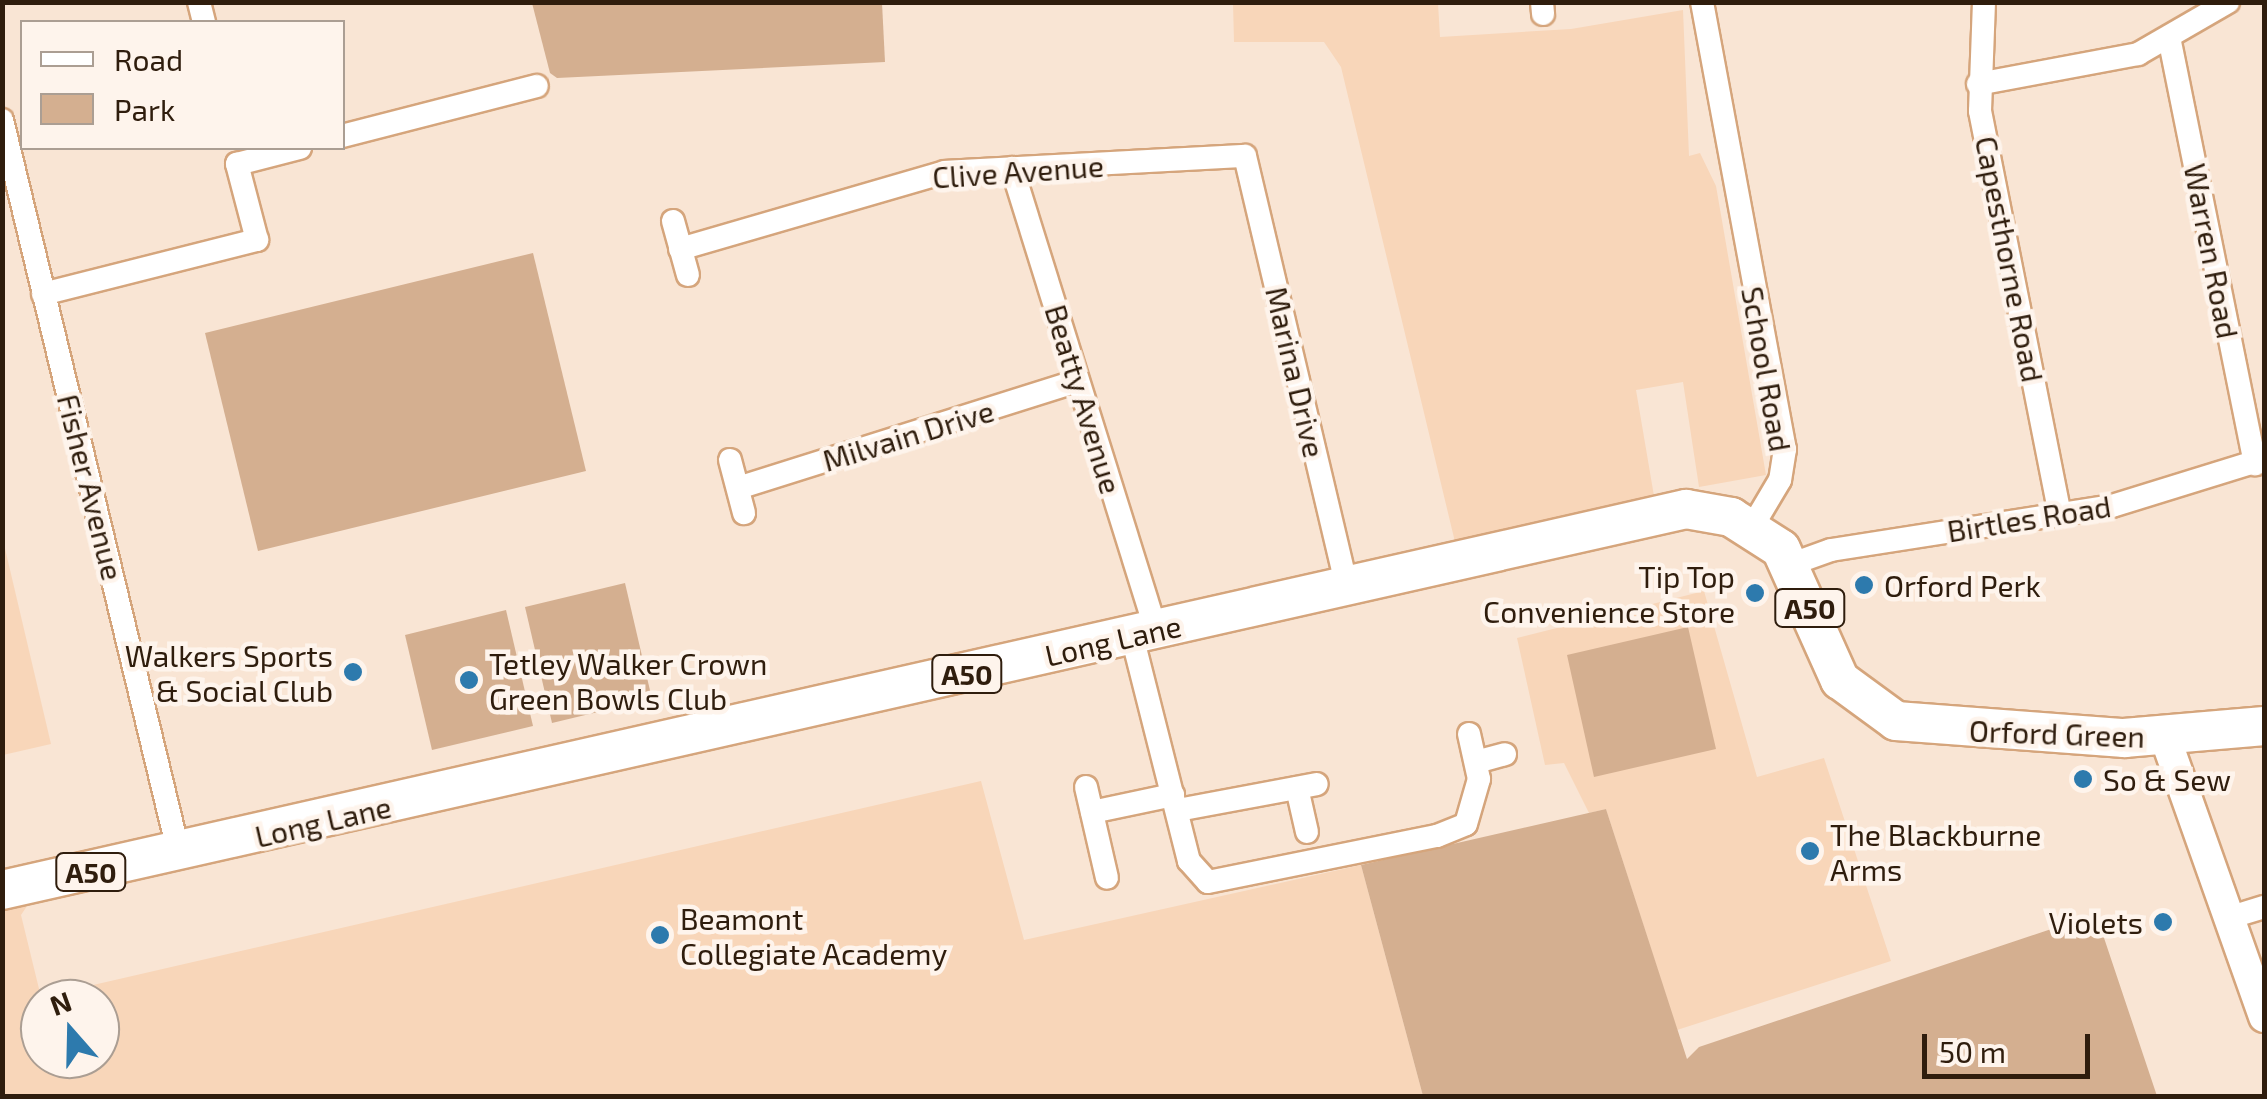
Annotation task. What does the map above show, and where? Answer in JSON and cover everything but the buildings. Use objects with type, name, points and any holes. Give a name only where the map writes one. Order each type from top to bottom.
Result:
[{"type":"main road","name":"Long Lane","points":[[2,890],[180,854],[1686,508],[1716,511],[1752,527]]},
{"type":"main road","name":"A50","points":[[1752,527],[1792,564]]},
{"type":"main road","name":"Orford Green","points":[[1792,564],[1830,664],[1856,697],[1876,712],[1918,726],[2165,737],[2264,726]]},
{"type":"street","name":"School Road","points":[[1702,2],[1785,449],[1780,480],[1752,527]]},
{"type":"street","name":"Capesthorne Road","points":[[1984,2],[1978,84],[2060,515]]},
{"type":"street","points":[[1978,84],[2109,63],[2169,37],[2228,2]]},
{"type":"street","name":"Warren Road","points":[[2169,37],[2260,462]]},
{"type":"street","points":[[345,135],[522,82]]},
{"type":"street","name":"Fisher Avenue","points":[[2,120],[180,854]]},
{"type":"street","points":[[43,294],[257,240],[235,156],[284,150]]},
{"type":"street","name":"Clive Avenue","points":[[680,249],[918,178],[1012,168],[1245,156]]},
{"type":"street","name":"Marina Drive","points":[[1245,156],[1348,587]]},
{"type":"street","name":"Beatty Avenue","points":[[1012,168],[1078,381],[1144,633],[1189,861],[1208,882],[1343,857],[1466,824],[1478,794],[1476,762]]},
{"type":"street","points":[[672,222],[688,275]]},
{"type":"street","name":"Milvain Drive","points":[[738,488],[1078,381]]},
{"type":"street","points":[[730,460],[744,514]]},
{"type":"street","name":"Birtles Road","points":[[1792,564],[1831,550],[2060,515],[2161,494],[2260,462]]},
{"type":"street","points":[[1469,734],[1476,762],[1506,754]]},
{"type":"street","points":[[2165,737],[2264,1017]]},
{"type":"street","points":[[1092,812],[1307,786],[1306,832]]},
{"type":"street","points":[[1086,788],[1107,878]]},
{"type":"street","points":[[2228,918],[2264,907]]},
{"type":"shaded area","points":[[1233,3],[1438,3],[1440,37],[1571,29],[1683,10],[1689,156],[1700,153],[1716,186],[1766,475],[1699,487],[1683,382],[1636,390],[1654,496],[1455,542],[1341,67],[1324,42],[1234,42]]},
{"type":"shaded area","points":[[3,540],[51,744],[2,755]]},
{"type":"shaded area","points":[[1704,591],[1757,777],[1824,758],[1891,961],[1677,1030],[1606,809],[1589,813],[1564,763],[1545,765],[1517,638]]},
{"type":"shaded area","name":"Beamont Collegiate Academy","points":[[981,781],[1024,940],[1361,865],[1423,1096],[3,1096],[2,909],[29,903],[21,915],[37,979],[20,979],[20,1079],[120,1079],[119,979]]},
{"type":"green space","points":[[532,3],[882,3],[885,62],[557,78],[550,73]]},
{"type":"green space","points":[[533,253],[586,471],[258,551],[205,333]]},
{"type":"green space","name":"Tetley Walker Crown Green Bowls Club","points":[[625,583],[652,699],[552,723],[525,607]]},
{"type":"green space","name":"Tetley Walker Crown Green Bowls Club","points":[[506,610],[533,726],[432,750],[405,635]]},
{"type":"green space","points":[[1688,627],[1716,749],[1594,777],[1567,655]]},
{"type":"green space","points":[[1606,809],[1687,1059],[1699,1047],[2096,914],[2157,1096],[1423,1096],[1361,865]]},
{"type":"place","name":"Orford Perk","points":[[1864,585]]},
{"type":"place","name":"Tip Top Convenience Store","points":[[1755,593]]},
{"type":"place","name":"Walkers Sports & Social Club","points":[[353,672]]},
{"type":"place","name":"Tetley Walker Crown Green Bowls Club","points":[[469,680]]},
{"type":"place","name":"So & Sew","points":[[2083,779]]},
{"type":"place","name":"The Blackburne Arms","points":[[1810,851]]},
{"type":"place","name":"Violets","points":[[2163,922]]},
{"type":"place","name":"Beamont Collegiate Academy","points":[[660,935]]}]
